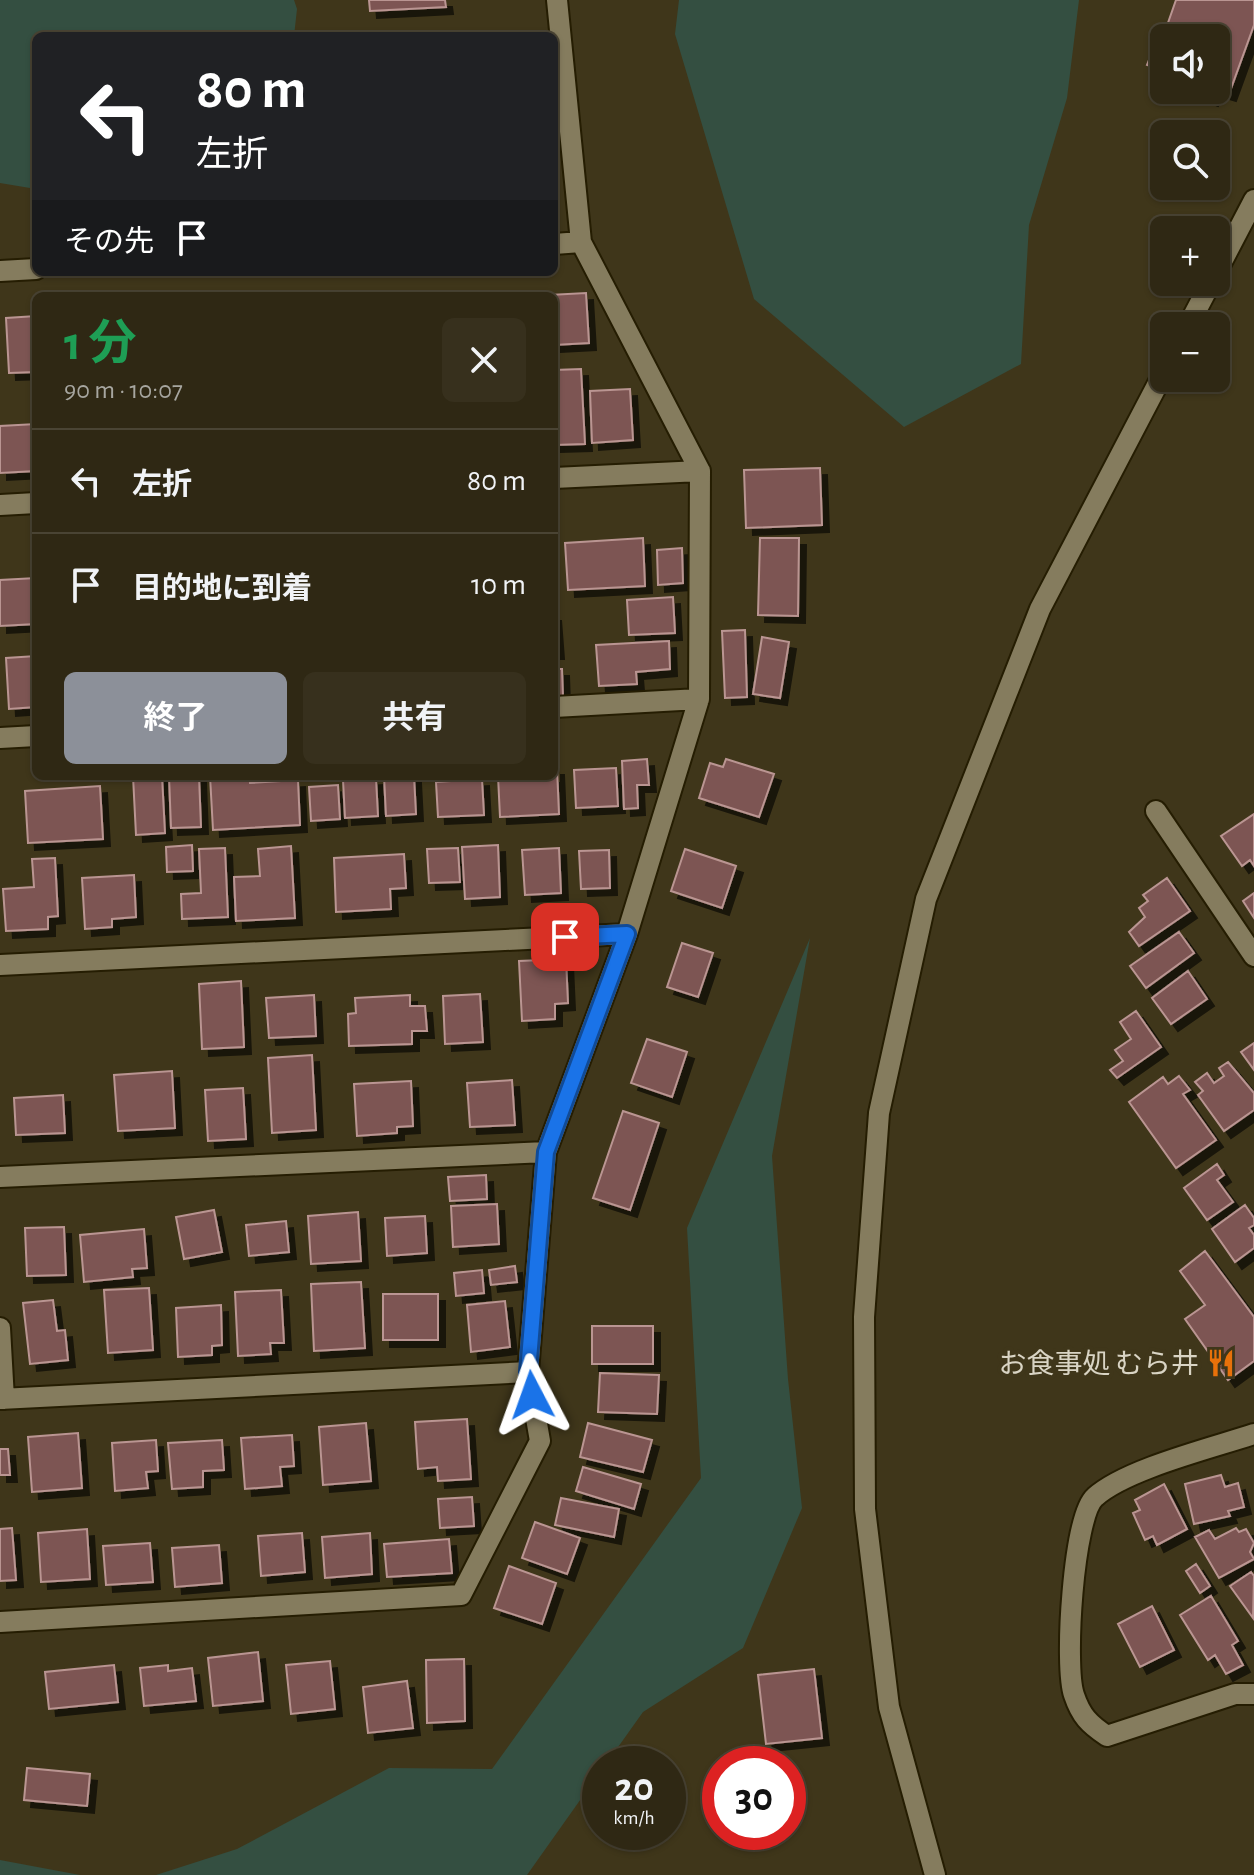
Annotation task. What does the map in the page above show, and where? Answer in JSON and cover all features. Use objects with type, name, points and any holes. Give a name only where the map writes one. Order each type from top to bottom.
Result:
[{"type":"street","points":[[0,1622],[461,1595],[540,1441],[528,1372],[546,1152],[627,934],[699,699],[700,471],[581,242],[557,0]]},
{"type":"street","points":[[1230,246],[1254,200]]},
{"type":"street","points":[[558,244],[581,242]]},
{"type":"street","points":[[0,271],[32,269]]},
{"type":"street","points":[[935,1875],[889,1707],[865,1509],[864,1317],[879,1113],[926,899],[1040,609],[1154,392]]},
{"type":"street","points":[[558,478],[700,471]]},
{"type":"street","points":[[0,505],[32,503]]},
{"type":"street","points":[[558,707],[699,699]]},
{"type":"street","points":[[0,738],[32,736]]},
{"type":"street","points":[[1156,811],[1254,956]]},
{"type":"street","points":[[0,965],[627,934]]},
{"type":"street","points":[[0,1177],[546,1152]]},
{"type":"street","points":[[0,1328],[2,1399],[528,1372]]},
{"type":"street","points":[[1254,1434],[1137,1474],[1093,1498],[1080,1525],[1069,1647],[1072,1692],[1084,1720],[1107,1736],[1235,1694],[1254,1694]]},
{"type":"green space","points":[[0,0],[294,0],[297,9],[294,32],[32,32],[32,188],[0,183]]},
{"type":"green space","points":[[679,0],[1079,0],[1067,98],[1029,225],[1021,364],[904,427],[754,299],[675,34]]},
{"type":"green space","points":[[810,938],[772,1156],[788,1379],[802,1508],[743,1648],[643,1712],[619,1746],[582,1746],[582,1797],[527,1875],[156,1875],[237,1849],[389,1768],[492,1769],[701,1478],[687,1228]]},
{"type":"green space","points":[[0,1860],[80,1875],[0,1875]]},
{"type":"building","points":[[369,0],[445,0],[446,7],[370,11]]},
{"type":"building","points":[[1176,0],[1254,0],[1254,25],[1230,91],[1230,24],[1168,24]]},
{"type":"building","points":[[586,293],[589,343],[558,345],[558,294]]},
{"type":"building","points":[[32,316],[32,372],[9,373],[6,318]]},
{"type":"building","points":[[581,369],[585,444],[558,445],[558,370]]},
{"type":"building","points":[[630,389],[633,440],[592,443],[590,391]]},
{"type":"building","points":[[32,424],[32,471],[0,473],[0,426]]},
{"type":"building","points":[[820,468],[822,525],[746,528],[744,470]]},
{"type":"building","points":[[643,538],[645,586],[568,590],[565,543]]},
{"type":"building","points":[[760,538],[799,538],[798,616],[758,615]]},
{"type":"building","points":[[682,548],[683,583],[658,585],[657,550]]},
{"type":"building","points":[[32,578],[32,624],[0,626],[0,580]]},
{"type":"building","points":[[673,597],[675,633],[629,635],[627,600]]},
{"type":"building","points":[[745,630],[747,697],[725,698],[722,631]]},
{"type":"building","points":[[762,637],[789,642],[780,698],[753,694]]},
{"type":"building","points":[[669,641],[670,669],[636,672],[637,684],[599,686],[596,645]]},
{"type":"building","points":[[32,656],[32,707],[9,709],[6,658]]},
{"type":"building","points":[[558,669],[562,669],[563,697],[558,698]]},
{"type":"building","points":[[647,759],[649,785],[637,785],[638,808],[624,809],[622,761]]},
{"type":"building","points":[[726,759],[774,774],[759,817],[699,798],[710,763],[723,767]]},
{"type":"building","points":[[616,768],[618,806],[576,808],[574,770]]},
{"type":"building","points":[[133,780],[162,780],[165,833],[136,835]]},
{"type":"building","points":[[169,780],[199,780],[201,827],[171,828]]},
{"type":"building","points":[[210,780],[250,780],[250,783],[298,780],[300,825],[213,830]]},
{"type":"building","points":[[343,780],[376,780],[378,816],[345,818]]},
{"type":"building","points":[[384,780],[414,780],[416,814],[386,816]]},
{"type":"building","points":[[482,780],[484,815],[438,817],[436,782]]},
{"type":"building","points":[[498,780],[558,780],[559,814],[500,817]]},
{"type":"building","points":[[338,785],[340,819],[311,821],[309,787]]},
{"type":"building","points":[[100,786],[103,839],[28,843],[25,791]]},
{"type":"building","points":[[1254,814],[1254,866],[1250,860],[1242,866],[1221,836]]},
{"type":"building","points":[[192,845],[193,871],[167,872],[166,847]]},
{"type":"building","points":[[498,845],[500,897],[465,899],[462,847]]},
{"type":"building","points":[[291,846],[295,918],[236,921],[234,877],[260,876],[258,849]]},
{"type":"building","points":[[225,848],[228,917],[182,919],[181,894],[201,893],[199,849]]},
{"type":"building","points":[[458,848],[460,882],[429,883],[427,849]]},
{"type":"building","points":[[559,848],[561,893],[525,895],[522,850]]},
{"type":"building","points":[[685,849],[736,866],[722,908],[671,891]]},
{"type":"building","points":[[609,850],[610,888],[581,889],[579,851]]},
{"type":"building","points":[[404,854],[406,888],[390,889],[391,909],[336,912],[334,858]]},
{"type":"building","points":[[55,858],[58,916],[48,917],[48,929],[6,931],[3,889],[34,887],[32,859]]},
{"type":"building","points":[[134,875],[136,917],[112,919],[112,927],[85,929],[82,878]]},
{"type":"building","points":[[1167,878],[1190,911],[1139,946],[1129,932],[1145,917],[1139,908],[1148,901],[1143,895]]},
{"type":"building","points":[[1254,893],[1254,918],[1243,901]]},
{"type":"building","points":[[1179,932],[1194,953],[1146,988],[1130,966]]},
{"type":"building","points":[[682,943],[713,953],[698,997],[667,987]]},
{"type":"building","points":[[566,959],[568,1003],[555,1004],[555,1019],[522,1021],[519,961]]},
{"type":"building","points":[[1188,971],[1207,999],[1171,1024],[1152,998]]},
{"type":"building","points":[[241,981],[244,1047],[202,1049],[199,984]]},
{"type":"building","points":[[480,994],[483,1042],[445,1044],[443,996]]},
{"type":"building","points":[[314,995],[316,1036],[269,1038],[266,998]]},
{"type":"building","points":[[410,995],[410,1006],[425,1006],[427,1031],[412,1031],[412,1044],[349,1046],[348,1014],[356,1013],[355,998]]},
{"type":"building","points":[[1136,1011],[1161,1047],[1117,1078],[1110,1070],[1123,1061],[1115,1050],[1131,1039],[1120,1022]]},
{"type":"building","points":[[647,1039],[687,1052],[672,1097],[631,1083]]},
{"type":"building","points":[[1254,1043],[1254,1070],[1241,1052]]},
{"type":"building","points":[[312,1055],[316,1130],[272,1133],[268,1058]]},
{"type":"building","points":[[1228,1062],[1254,1093],[1254,1110],[1224,1131],[1198,1095],[1203,1091],[1195,1082],[1207,1073],[1214,1083],[1224,1076],[1219,1068]]},
{"type":"building","points":[[172,1071],[175,1128],[118,1131],[114,1075]]},
{"type":"building","points":[[1179,1076],[1190,1090],[1183,1094],[1216,1140],[1176,1168],[1129,1102],[1163,1077],[1168,1084]]},
{"type":"building","points":[[512,1080],[515,1125],[470,1127],[467,1083]]},
{"type":"building","points":[[411,1081],[413,1126],[397,1127],[397,1133],[357,1136],[354,1084]]},
{"type":"building","points":[[243,1088],[246,1139],[208,1141],[205,1090]]},
{"type":"building","points":[[63,1095],[65,1133],[16,1135],[14,1098]]},
{"type":"building","points":[[623,1111],[659,1123],[630,1210],[593,1198]]},
{"type":"building","points":[[1217,1164],[1224,1175],[1217,1180],[1233,1202],[1207,1220],[1184,1188]]},
{"type":"building","points":[[486,1175],[487,1199],[450,1201],[448,1177]]},
{"type":"building","points":[[497,1204],[499,1244],[453,1247],[451,1206]]},
{"type":"building","points":[[1245,1205],[1254,1218],[1254,1225],[1249,1228],[1254,1235],[1254,1248],[1235,1262],[1212,1229]]},
{"type":"building","points":[[214,1210],[222,1252],[184,1259],[176,1217]]},
{"type":"building","points":[[358,1212],[361,1261],[311,1264],[308,1216]]},
{"type":"building","points":[[425,1216],[427,1253],[387,1256],[385,1218]]},
{"type":"building","points":[[286,1221],[289,1252],[249,1256],[246,1225]]},
{"type":"building","points":[[64,1227],[66,1275],[27,1276],[25,1228]]},
{"type":"building","points":[[144,1229],[147,1268],[132,1269],[133,1277],[84,1282],[80,1235]]},
{"type":"building","points":[[1205,1251],[1254,1317],[1254,1361],[1228,1380],[1185,1319],[1205,1305],[1180,1271]]},
{"type":"building","points":[[515,1266],[517,1282],[491,1285],[489,1270]]},
{"type":"building","points":[[482,1270],[484,1293],[456,1296],[454,1273]]},
{"type":"building","points":[[361,1282],[365,1348],[314,1351],[311,1284]]},
{"type":"building","points":[[149,1288],[153,1350],[108,1353],[104,1290]]},
{"type":"building","points":[[281,1290],[284,1343],[270,1343],[271,1354],[238,1356],[235,1292]]},
{"type":"building","points":[[383,1294],[438,1294],[438,1340],[383,1340]]},
{"type":"building","points":[[53,1300],[57,1331],[65,1330],[68,1360],[30,1364],[23,1303]]},
{"type":"building","points":[[505,1301],[510,1347],[471,1352],[467,1305]]},
{"type":"building","points":[[221,1305],[222,1345],[212,1346],[212,1355],[178,1357],[176,1308]]},
{"type":"building","points":[[592,1326],[653,1326],[653,1364],[592,1364]]},
{"type":"building","points":[[600,1373],[659,1375],[657,1414],[598,1412]]},
{"type":"building","points":[[467,1419],[471,1479],[438,1481],[437,1467],[418,1469],[415,1422]]},
{"type":"building","points":[[366,1423],[371,1481],[323,1485],[319,1427]]},
{"type":"building","points":[[588,1423],[652,1440],[643,1472],[580,1457]]},
{"type":"building","points":[[78,1433],[82,1488],[32,1492],[28,1437]]},
{"type":"building","points":[[292,1435],[294,1466],[280,1467],[282,1486],[245,1489],[241,1438]]},
{"type":"building","points":[[156,1440],[158,1471],[146,1472],[148,1488],[115,1491],[112,1443]]},
{"type":"building","points":[[222,1440],[224,1470],[203,1471],[203,1487],[172,1489],[168,1443]]},
{"type":"building","points":[[0,1449],[8,1449],[10,1475],[0,1475]]},
{"type":"building","points":[[583,1467],[641,1484],[634,1509],[576,1491]]},
{"type":"building","points":[[1221,1475],[1225,1487],[1238,1483],[1244,1507],[1228,1511],[1230,1516],[1194,1524],[1185,1484]]},
{"type":"building","points":[[1164,1484],[1187,1529],[1157,1545],[1153,1536],[1145,1540],[1133,1513],[1140,1510],[1135,1500]]},
{"type":"building","points":[[472,1497],[474,1526],[440,1528],[438,1499]]},
{"type":"building","points":[[561,1498],[619,1509],[614,1537],[555,1525]]},
{"type":"building","points":[[535,1522],[580,1538],[567,1574],[522,1558]]},
{"type":"building","points":[[12,1528],[16,1580],[0,1581],[0,1529]]},
{"type":"building","points":[[1236,1528],[1239,1532],[1246,1529],[1254,1543],[1250,1552],[1254,1559],[1219,1578],[1195,1537],[1209,1530],[1215,1539]]},
{"type":"building","points":[[87,1529],[90,1579],[41,1582],[38,1533]]},
{"type":"building","points":[[302,1533],[305,1572],[261,1576],[258,1536]]},
{"type":"building","points":[[370,1533],[372,1574],[325,1578],[322,1537]]},
{"type":"building","points":[[449,1539],[452,1573],[387,1577],[384,1544]]},
{"type":"building","points":[[150,1543],[153,1582],[106,1585],[103,1546]]},
{"type":"building","points":[[219,1545],[222,1583],[175,1587],[172,1548]]},
{"type":"building","points":[[1196,1564],[1210,1586],[1200,1593],[1186,1571]]},
{"type":"building","points":[[509,1566],[556,1583],[542,1624],[494,1608]]},
{"type":"building","points":[[1251,1572],[1254,1576],[1253,1618],[1230,1586]]},
{"type":"building","points":[[1211,1596],[1238,1641],[1232,1645],[1243,1665],[1226,1674],[1215,1655],[1208,1660],[1180,1615]]},
{"type":"building","points":[[1152,1606],[1174,1650],[1140,1667],[1118,1624]]},
{"type":"building","points":[[258,1652],[263,1701],[213,1706],[208,1658]]},
{"type":"building","points":[[464,1659],[465,1721],[427,1723],[426,1660]]},
{"type":"building","points":[[330,1661],[335,1709],[291,1714],[286,1665]]},
{"type":"building","points":[[114,1665],[118,1702],[49,1709],[45,1672]]},
{"type":"building","points":[[168,1665],[168,1671],[192,1668],[196,1701],[144,1706],[140,1668]]},
{"type":"building","points":[[814,1669],[822,1738],[766,1744],[758,1675]]},
{"type":"building","points":[[407,1681],[413,1728],[368,1733],[363,1687]]},
{"type":"building","points":[[27,1768],[90,1774],[87,1806],[24,1800]]},
{"type":"place","name":"お食事処 むら井","points":[[1221,1363]]},
{"type":"route","points":[[532,1395],[528,1372],[546,1152],[627,934],[565,937]]}]
